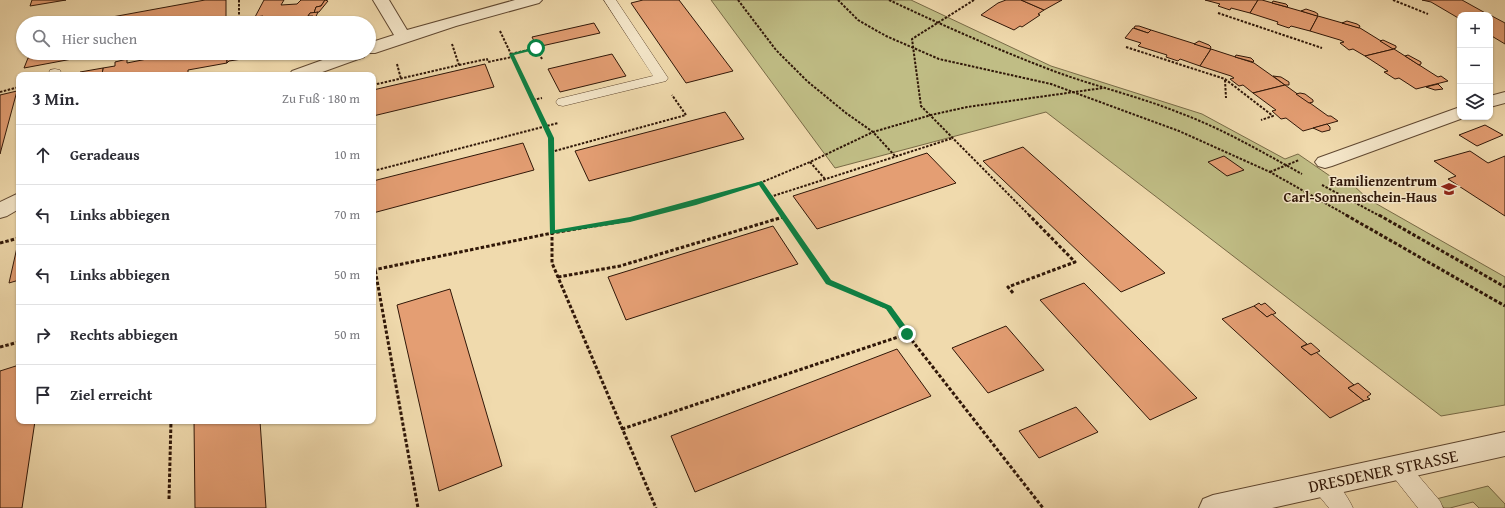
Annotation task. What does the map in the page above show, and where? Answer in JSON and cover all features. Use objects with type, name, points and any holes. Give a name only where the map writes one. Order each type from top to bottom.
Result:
[{"type":"street","points":[[381,0],[403,37]]},
{"type":"street","points":[[376,47],[444,24],[534,0]]},
{"type":"street","points":[[306,72],[339,60]]},
{"type":"street","points":[[1493,101],[1505,96]]},
{"type":"street","points":[[1325,162],[1457,114]]},
{"type":"street","points":[[0,211],[16,202]]},
{"type":"street","name":"DRESDENER STRASSE","points":[[1213,508],[1260,503],[1323,484],[1505,444]]},
{"type":"lane","points":[[563,102],[661,78],[610,0]]},
{"type":"lane","points":[[1398,468],[1432,508]]},
{"type":"lane","points":[[1323,484],[1342,508]]},
{"type":"path","points":[[239,0],[239,16]]},
{"type":"path","points":[[738,0],[776,50],[807,81],[846,113],[873,132],[896,156]]},
{"type":"path","points":[[838,0],[858,20],[886,36],[939,59],[1044,82],[1077,93],[1179,131],[1270,172],[1505,306]]},
{"type":"path","points":[[889,0],[938,23],[1035,64],[1168,108],[1213,126],[1307,177]]},
{"type":"path","points":[[974,0],[912,40],[912,48],[922,106],[1075,262],[1008,287],[1013,293]]},
{"type":"path","points":[[1393,0],[1428,14]]},
{"type":"path","points":[[491,11],[551,138],[552,263],[656,508]]},
{"type":"path","points":[[1218,13],[1322,48]]},
{"type":"path","points":[[444,24],[459,65]]},
{"type":"path","points":[[1126,46],[1225,79],[1273,116],[1261,120]]},
{"type":"path","points":[[376,84],[487,59],[488,62],[536,48],[542,59]]},
{"type":"path","points":[[551,152],[686,115],[661,78]]},
{"type":"path","points":[[1225,79],[1226,98]]},
{"type":"path","points":[[0,92],[16,88]]},
{"type":"path","points":[[376,270],[552,233],[630,220],[694,203],[760,183],[810,162],[873,132],[931,115],[966,107],[1077,93],[1104,88]]},
{"type":"path","points":[[376,170],[572,120],[563,102]]},
{"type":"path","points":[[770,197],[953,138]]},
{"type":"path","points":[[810,162],[825,179]]},
{"type":"path","points":[[760,183],[829,282],[888,308],[1043,508]]},
{"type":"path","points":[[1321,184],[1404,229],[1505,287]]},
{"type":"path","points":[[558,277],[620,266],[783,216]]},
{"type":"path","points":[[0,242],[16,239]]},
{"type":"path","points":[[376,281],[418,508]]},
{"type":"path","points":[[622,429],[914,332]]},
{"type":"path","points":[[0,347],[16,343]]},
{"type":"path","points":[[169,499],[171,424]]},
{"type":"shaded area","points":[[711,0],[911,0],[1051,66],[1202,114],[1285,159],[1298,154],[1346,187],[1352,184],[1368,199],[1505,277],[1505,405],[1441,416],[1046,112],[835,168]]},
{"type":"shaded area","points":[[1488,486],[1505,504],[1505,508],[1479,508],[1473,502],[1450,508],[1444,508],[1436,499]]},
{"type":"building","points":[[32,0],[66,0],[30,6]]},
{"type":"building","points":[[205,0],[226,0],[226,16],[117,16]]},
{"type":"building","points":[[264,0],[284,0],[281,5],[297,4],[301,0],[325,0],[321,6],[316,7],[314,13],[310,13],[308,16],[256,16]]},
{"type":"building","points":[[325,0],[328,1],[319,12],[314,13],[316,7],[321,6]]},
{"type":"building","points":[[643,0],[679,0],[733,71],[686,83],[631,3]]},
{"type":"building","points":[[1006,0],[1021,0],[1044,10],[1038,14],[1040,15],[1022,27],[1020,26],[1014,30],[981,15],[998,3]]},
{"type":"building","points":[[1021,0],[1062,0],[1044,10]]},
{"type":"building","points":[[1205,0],[1258,0],[1250,13],[1231,8],[1230,10],[1218,6],[1220,4]]},
{"type":"building","points":[[1258,0],[1318,16],[1310,31],[1291,26],[1289,28],[1277,24],[1278,22],[1250,13]]},
{"type":"building","points":[[1422,0],[1462,0],[1484,12],[1457,12],[1457,17],[1431,2]]},
{"type":"building","points":[[1273,1],[1286,4],[1288,6],[1272,3]]},
{"type":"building","points":[[1306,9],[1315,12],[1318,14],[1317,16],[1301,11]]},
{"type":"building","points":[[318,12],[316,16],[308,16],[310,13]]},
{"type":"building","points":[[1318,16],[1360,28],[1394,49],[1365,56],[1353,49],[1349,50],[1340,43],[1344,42],[1340,40],[1310,31]]},
{"type":"building","points":[[1493,17],[1505,23],[1505,44],[1493,37]]},
{"type":"building","points":[[1347,21],[1360,26],[1359,28],[1342,23]]},
{"type":"building","points":[[594,23],[600,33],[537,47],[532,37]]},
{"type":"building","points":[[1135,26],[1151,30],[1148,33],[1134,28]]},
{"type":"building","points":[[1133,28],[1148,33],[1151,30],[1211,49],[1200,66],[1180,59],[1178,61],[1166,57],[1167,55],[1138,46],[1141,43],[1125,38]]},
{"type":"building","points":[[1383,40],[1396,46],[1396,48],[1393,49],[1380,41]]},
{"type":"building","points":[[1199,41],[1209,45],[1211,47],[1210,49],[1194,44]]},
{"type":"building","points":[[1211,49],[1254,63],[1285,85],[1253,93],[1243,85],[1239,86],[1230,79],[1234,78],[1231,76],[1200,66]]},
{"type":"building","points":[[1394,49],[1438,77],[1441,76],[1448,81],[1416,89],[1399,78],[1395,79],[1384,72],[1388,71],[1365,56]]},
{"type":"building","points":[[612,54],[626,76],[560,92],[548,69]]},
{"type":"building","points":[[1236,55],[1251,58],[1254,61],[1235,57]]},
{"type":"building","points":[[1408,55],[1421,62],[1421,64],[1419,65],[1405,56]]},
{"type":"building","points":[[27,60],[67,60],[24,68]]},
{"type":"building","points":[[127,60],[127,63],[142,60],[227,60],[227,63],[188,70],[188,72],[102,72],[103,68],[115,66],[115,62]]},
{"type":"building","points":[[485,64],[494,87],[376,115],[376,89]]},
{"type":"building","points":[[103,68],[102,72],[80,72]]},
{"type":"building","points":[[1273,76],[1281,77],[1289,82],[1289,85],[1285,85]]},
{"type":"building","points":[[1438,84],[1443,89],[1435,90],[1426,87]]},
{"type":"building","points":[[1285,85],[1328,116],[1331,116],[1338,121],[1303,131],[1286,118],[1281,119],[1272,111],[1276,110],[1253,93]]},
{"type":"building","points":[[16,91],[0,154],[0,95]]},
{"type":"building","points":[[1296,94],[1305,94],[1313,100],[1313,102],[1309,103]]},
{"type":"building","points":[[725,112],[744,139],[589,181],[575,151]]},
{"type":"building","points":[[1327,124],[1330,127],[1330,130],[1322,132],[1313,128]]},
{"type":"building","points":[[1485,125],[1503,135],[1477,146],[1459,135]]},
{"type":"building","points":[[523,143],[534,170],[376,212],[376,180]]},
{"type":"building","points":[[1023,147],[1165,273],[1121,292],[983,161]]},
{"type":"building","points":[[1470,151],[1488,163],[1505,156],[1505,216],[1448,179],[1456,176],[1434,161]]},
{"type":"building","points":[[927,153],[956,183],[817,229],[793,196]]},
{"type":"building","points":[[1224,156],[1244,170],[1227,176],[1208,162]]},
{"type":"building","points":[[773,226],[798,264],[626,320],[608,277]]},
{"type":"building","points":[[16,252],[16,281],[9,283]]},
{"type":"building","points":[[1084,283],[1197,398],[1150,420],[1040,300]]},
{"type":"building","points":[[450,289],[502,466],[439,491],[397,305]]},
{"type":"building","points":[[1259,303],[1261,305],[1265,303],[1276,313],[1267,317],[1254,306]]},
{"type":"building","points":[[1254,306],[1267,317],[1272,314],[1307,344],[1301,347],[1311,355],[1316,352],[1354,385],[1348,388],[1364,401],[1330,418],[1222,319]]},
{"type":"building","points":[[1006,326],[1044,370],[988,393],[952,348]]},
{"type":"building","points":[[1311,343],[1320,351],[1311,355],[1301,347]]},
{"type":"building","points":[[897,349],[931,396],[695,492],[671,436]]},
{"type":"building","points":[[16,366],[16,424],[35,424],[22,508],[0,508],[0,371]]},
{"type":"building","points":[[1358,383],[1371,394],[1367,397],[1370,399],[1364,401],[1348,388]]},
{"type":"building","points":[[1076,407],[1098,432],[1039,458],[1019,431]]},
{"type":"building","points":[[194,424],[260,424],[266,508],[195,508]]},
{"type":"place","name":"Familienzentrum Carl-Sonnenschein-Haus","points":[[1449,189]]},
{"type":"route","points":[[536,48],[511,54],[551,138],[552,233],[630,220],[760,183],[829,282],[888,308],[907,334]]}]
